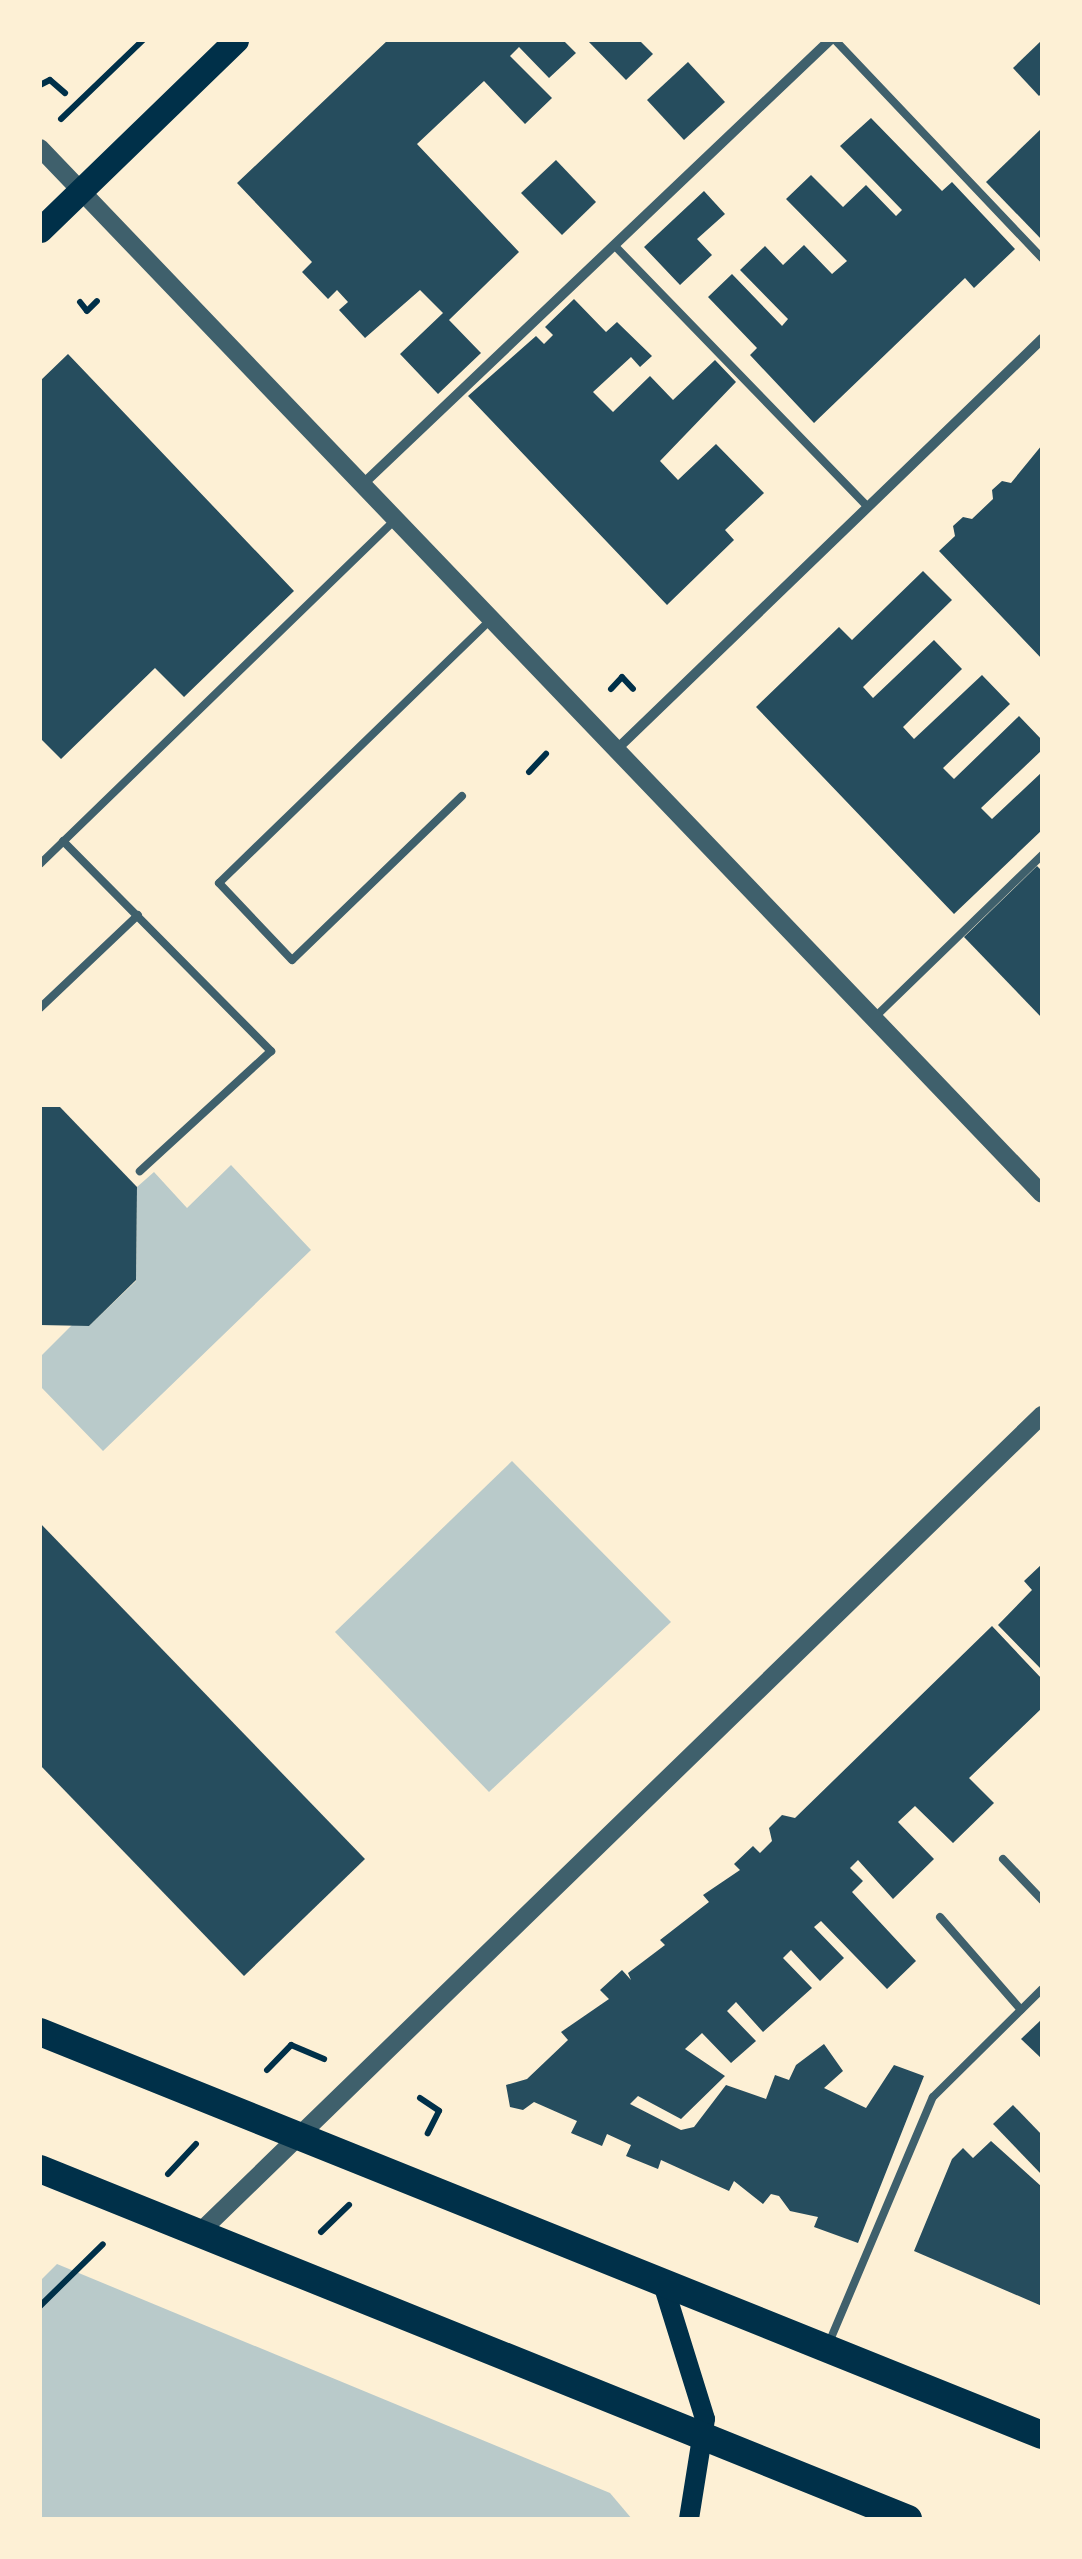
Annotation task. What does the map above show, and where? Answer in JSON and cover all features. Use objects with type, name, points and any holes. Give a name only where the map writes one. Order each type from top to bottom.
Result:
[{"type":"highway","points":[[40,2032],[1042,2435]]},
{"type":"highway","points":[[40,2169],[908,2519]]},
{"type":"main road","points":[[40,230],[236,40]]},
{"type":"main road","points":[[663,2284],[699,2382],[705,2437],[688,2519]]},
{"type":"street","points":[[361,486],[832,40]]},
{"type":"street","points":[[40,148],[1042,1194]]},
{"type":"street","points":[[617,750],[1042,339]]},
{"type":"street","points":[[199,2233],[1042,1415]]},
{"type":"lane","points":[[832,40],[1042,258]]},
{"type":"lane","points":[[614,246],[868,507]]},
{"type":"lane","points":[[40,864],[395,520]]},
{"type":"lane","points":[[462,796],[292,960],[219,883],[490,620]]},
{"type":"lane","points":[[63,841],[271,1050],[140,1171]]},
{"type":"lane","points":[[875,1017],[1042,854]]},
{"type":"lane","points":[[40,1008],[138,915]]},
{"type":"lane","points":[[1002,1860],[1042,1900]]},
{"type":"lane","points":[[940,1917],[1021,2010]]},
{"type":"lane","points":[[826,2349],[933,2097],[1042,1989]]},
{"type":"path","points":[[76,104],[143,40]]},
{"type":"path","points":[[40,85],[50,80],[65,93]]},
{"type":"path","points":[[80,302],[87,311],[98,301]]},
{"type":"path","points":[[609,692],[622,678],[634,690]]},
{"type":"path","points":[[529,772],[546,754]]},
{"type":"path","points":[[267,2070],[291,2045],[325,2059]]},
{"type":"path","points":[[420,2098],[439,2110],[428,2133]]},
{"type":"path","points":[[168,2174],[197,2143]]},
{"type":"path","points":[[321,2232],[350,2204]]},
{"type":"path","points":[[40,2306],[105,2242]]},
{"type":"shaded area","points":[[231,1165],[311,1250],[103,1451],[40,1386],[40,1357],[72,1325],[89,1326],[136,1281],[137,1187],[154,1172],[187,1208]]},
{"type":"shaded area","points":[[512,1461],[671,1622],[489,1792],[335,1632]]},
{"type":"shaded area","points":[[57,2264],[610,2493],[632,2519],[40,2519],[40,2281]]},
{"type":"building","points":[[388,40],[563,40],[576,53],[549,78],[519,47],[510,56],[552,98],[525,124],[484,81],[417,144],[519,252],[449,320],[481,353],[438,394],[400,354],[443,313],[420,290],[365,338],[339,310],[348,302],[337,290],[328,299],[302,272],[312,262],[237,183]]},
{"type":"building","points":[[587,40],[639,40],[653,54],[626,80]]},
{"type":"building","points":[[1042,40],[1042,93],[1039,96],[1013,68]]},
{"type":"building","points":[[688,62],[725,102],[684,140],[647,100]]},
{"type":"building","points":[[871,118],[942,191],[952,182],[1015,249],[974,288],[965,278],[814,423],[750,355],[757,348],[708,297],[732,274],[782,326],[788,319],[740,270],[765,246],[783,265],[804,245],[832,274],[847,261],[786,199],[811,175],[843,207],[866,185],[896,216],[902,210],[840,146]]},
{"type":"building","points":[[1042,128],[1042,240],[986,182]]},
{"type":"building","points":[[556,160],[596,202],[562,235],[521,193]]},
{"type":"building","points":[[704,191],[725,214],[697,239],[712,255],[680,285],[644,247]]},
{"type":"building","points":[[574,299],[606,332],[617,322],[652,356],[640,367],[631,357],[593,392],[613,412],[650,376],[673,400],[715,360],[736,382],[660,461],[678,480],[716,444],[764,493],[725,530],[734,540],[667,605],[468,396],[536,336],[544,344],[553,335],[545,327]]},
{"type":"building","points":[[68,354],[294,591],[184,697],[155,668],[61,759],[40,738],[40,381]]},
{"type":"building","points":[[1042,445],[1042,659],[939,551],[955,536],[953,526],[963,517],[972,519],[993,499],[992,490],[1002,481],[1011,483]]},
{"type":"building","points":[[923,571],[952,600],[863,687],[873,698],[934,640],[962,669],[903,727],[914,739],[982,675],[1010,704],[943,768],[954,779],[1019,716],[1042,740],[1042,750],[981,808],[992,819],[1042,772],[1042,830],[954,914],[756,707],[839,627],[852,640]]},
{"type":"building","points":[[1037,866],[1042,871],[1042,1018],[964,937]]},
{"type":"building","points":[[40,1107],[60,1107],[137,1187],[136,1280],[89,1326],[40,1325]]},
{"type":"building","points":[[40,1523],[365,1859],[244,1976],[40,1765]]},
{"type":"building","points":[[1042,1564],[1042,1670],[998,1625],[1032,1590],[1024,1581]]},
{"type":"building","points":[[992,1626],[1042,1679],[1042,1708],[969,1778],[994,1803],[953,1843],[915,1806],[898,1822],[934,1859],[893,1899],[858,1860],[850,1868],[863,1881],[852,1892],[916,1961],[887,1989],[821,1921],[814,1927],[844,1958],[820,1981],[791,1950],[783,1958],[812,1988],[763,2032],[736,2002],[727,2011],[756,2041],[731,2063],[702,2033],[685,2049],[725,2076],[681,2119],[638,2096],[630,2104],[681,2130],[694,2127],[726,2085],[766,2099],[775,2075],[789,2080],[796,2065],[824,2044],[843,2071],[824,2088],[866,2108],[894,2065],[924,2076],[858,2243],[814,2227],[818,2217],[790,2211],[779,2196],[771,2194],[763,2204],[734,2181],[729,2191],[661,2160],[658,2169],[626,2156],[631,2145],[607,2134],[602,2146],[571,2133],[577,2121],[534,2102],[523,2110],[510,2107],[506,2085],[527,2079],[568,2040],[561,2032],[609,1999],[600,1990],[622,1970],[631,1980],[628,1973],[665,1945],[660,1940],[709,1902],[703,1895],[740,1870],[734,1864],[753,1846],[760,1853],[772,1841],[769,1828],[782,1815],[795,1818]]},
{"type":"building","points":[[1042,2019],[1042,2059],[1021,2039]]},
{"type":"building","points":[[1013,2105],[1042,2135],[1042,2175],[993,2124]]},
{"type":"building","points":[[991,2141],[1042,2187],[1042,2306],[914,2251],[952,2159],[963,2148],[973,2158]]}]
